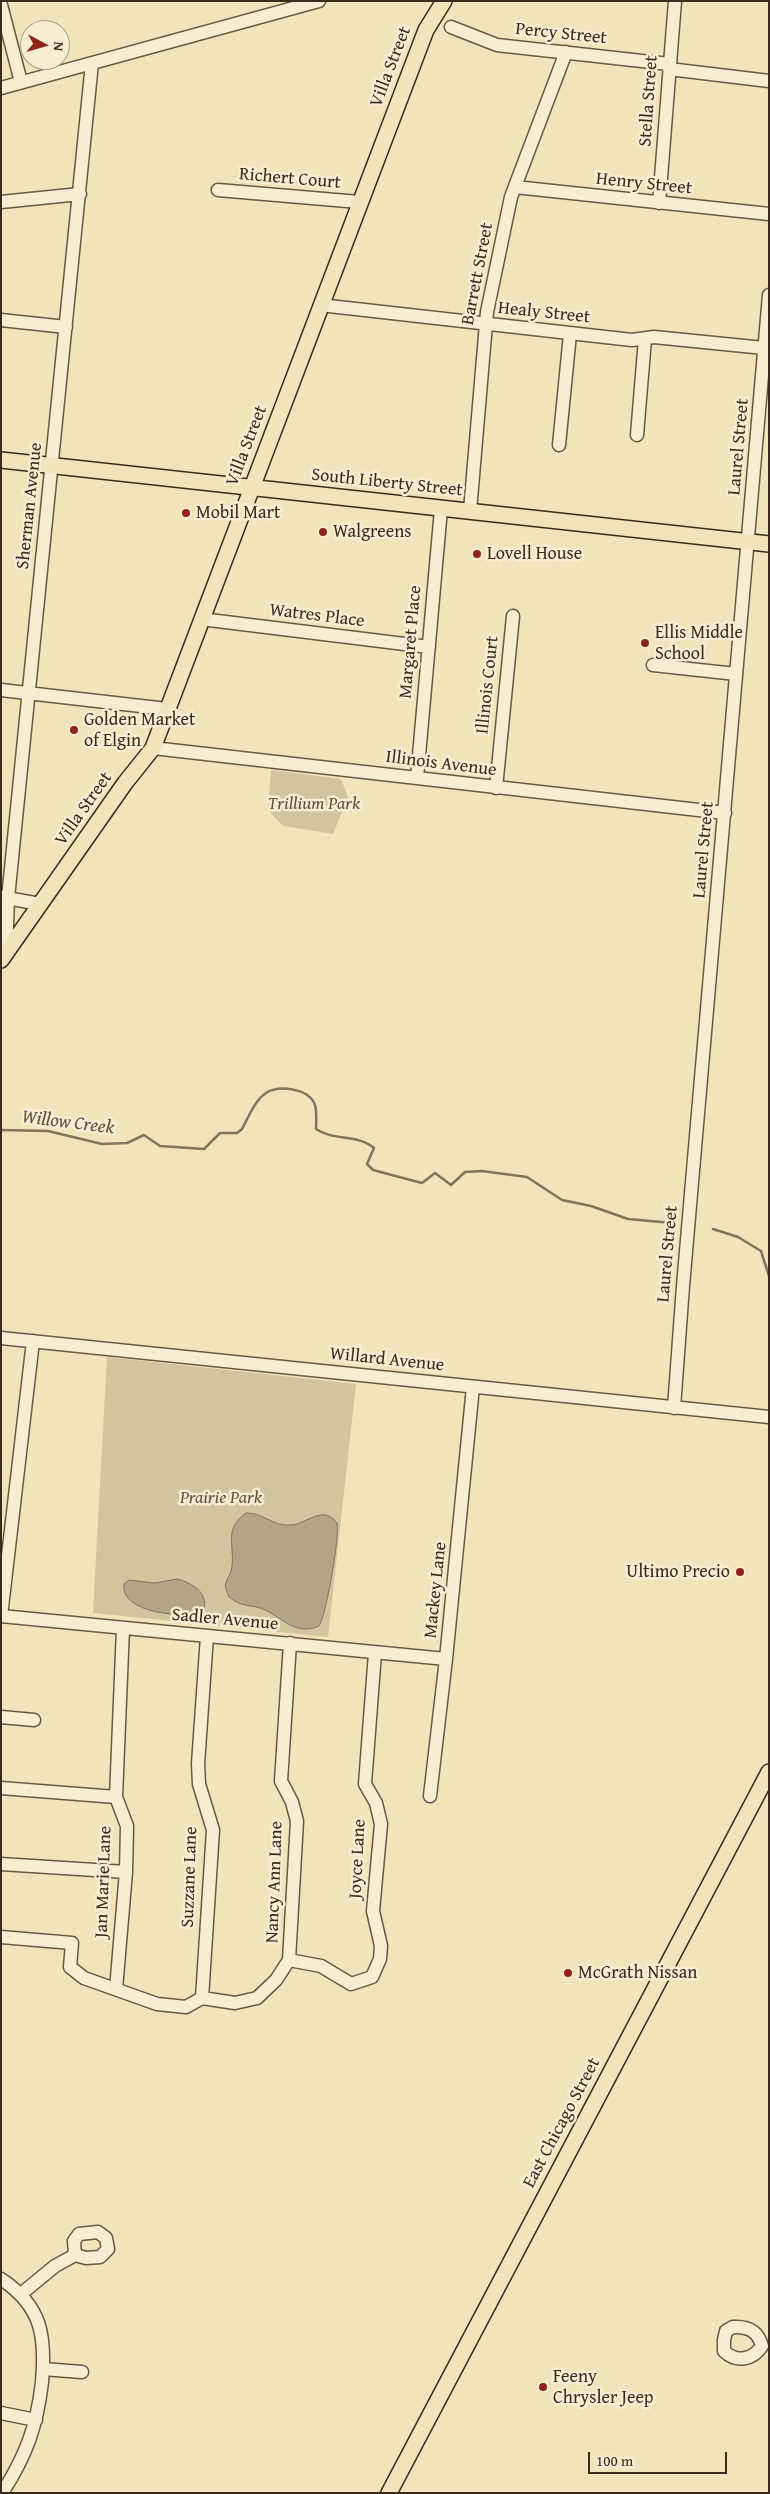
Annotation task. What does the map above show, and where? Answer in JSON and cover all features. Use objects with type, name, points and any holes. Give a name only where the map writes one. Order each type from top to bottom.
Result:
[{"type":"main road","name":"Villa Street","points":[[4,956],[125,783],[153,748],[426,30],[444,1]]},
{"type":"main road","name":"South Liberty Street","points":[[1,460],[769,544]]},
{"type":"main road","name":"East Chicago Street","points":[[389,2493],[769,1772]]},
{"type":"street","points":[[1,88],[286,5],[319,1]]},
{"type":"street","name":"Stella Street","points":[[659,203],[675,1]]},
{"type":"street","points":[[1,5],[21,82]]},
{"type":"street","name":"Percy Street","points":[[451,27],[497,45],[566,52],[769,81]]},
{"type":"street","name":"Barrett Street","points":[[470,511],[485,324],[515,187],[566,52]]},
{"type":"street","name":"Sherman Avenue","points":[[4,956],[4,898],[29,693],[92,63]]},
{"type":"street","name":"Henry Street","points":[[515,187],[769,214]]},
{"type":"street","name":"Richert Court","points":[[218,190],[359,202]]},
{"type":"street","points":[[1,202],[80,194]]},
{"type":"street","name":"Laurel Street","points":[[674,1408],[748,542],[764,420],[764,348],[769,295]]},
{"type":"street","name":"Healy Street","points":[[320,305],[570,334],[645,339],[654,337],[764,348]]},
{"type":"street","points":[[1,320],[66,327]]},
{"type":"street","points":[[559,445],[570,334]]},
{"type":"street","points":[[637,435],[645,339]]},
{"type":"street","name":"Margaret Place","points":[[417,778],[441,508]]},
{"type":"street","name":"Illinois Court","points":[[496,788],[513,616]]},
{"type":"street","name":"Watres Place","points":[[201,619],[429,647]]},
{"type":"street","points":[[653,665],[736,674]]},
{"type":"street","points":[[1,690],[167,709]]},
{"type":"street","name":"Illinois Avenue","points":[[153,748],[725,813]]},
{"type":"street","points":[[4,898],[40,904]]},
{"type":"street","name":"Willard Avenue","points":[[1,1338],[769,1417]]},
{"type":"street","points":[[1,1616],[33,1341]]},
{"type":"street","name":"Mackey Lane","points":[[430,1796],[446,1659],[473,1387]]},
{"type":"street","name":"Sadler Avenue","points":[[1,1616],[446,1659]]},
{"type":"street","name":"Jan Marie Lane","points":[[116,1988],[128,1826],[116,1797],[123,1628]]},
{"type":"street","name":"Suzzane Lane","points":[[202,1998],[213,1830],[199,1784],[198,1764],[207,1636]]},
{"type":"street","name":"Nancy Ann Lane","points":[[202,1998],[235,2003],[258,1998],[276,1980],[289,1960],[296,1822],[292,1802],[281,1781],[290,1643]]},
{"type":"street","name":"Joyce Lane","points":[[289,1960],[321,1966],[351,1984],[372,1977],[380,1959],[381,1946],[373,1911],[381,1824],[376,1803],[365,1784],[375,1653]]},
{"type":"street","points":[[1,1717],[34,1720]]},
{"type":"street","points":[[1,1788],[116,1797]]},
{"type":"street","points":[[1,1864],[126,1872]]},
{"type":"street","points":[[1,1937],[72,1943],[70,1967],[84,1978],[157,2004],[186,2007],[202,1998]]},
{"type":"street","points":[[21,2294],[55,2266],[75,2255]]},
{"type":"street","points":[[1,2279],[21,2294],[39,2324],[44,2350],[36,2420],[31,2441],[7,2491]]},
{"type":"street","points":[[43,2369],[82,2372]]},
{"type":"street","points":[[1,2413],[36,2420]]},
{"type":"green space","name":"Trillium Park","points":[[271,770],[341,779],[348,797],[333,834],[283,826],[268,810]]},
{"type":"green space","name":"Prairie Park","points":[[107,1357],[356,1384],[328,1637],[93,1613]]},
{"type":"shaded area","points":[[246,1513],[252,1513],[285,1525],[297,1524],[321,1515],[332,1518],[337,1523],[332,1576],[319,1626],[311,1629],[297,1628],[261,1608],[238,1603],[229,1597],[225,1586],[231,1571],[232,1533],[238,1520]]},
{"type":"shaded area","points":[[178,1579],[189,1583],[198,1590],[204,1598],[204,1610],[183,1614],[155,1612],[142,1608],[132,1602],[125,1594],[124,1584],[129,1580],[154,1583]]},
{"type":"waterway","name":"Willow Creek","points":[[1,1130],[48,1131],[102,1144],[127,1143],[144,1135],[160,1146],[204,1149],[220,1133],[237,1133],[242,1129],[255,1105],[266,1093],[278,1089],[286,1089],[300,1092],[312,1099],[316,1107],[316,1129],[330,1135],[361,1141],[374,1148],[367,1164],[373,1170],[422,1183],[435,1173],[451,1185],[465,1172],[482,1171],[527,1177],[562,1200],[591,1206],[628,1219],[673,1223]]},
{"type":"waterway","name":"Willow Creek","points":[[713,1229],[738,1237],[761,1251],[769,1276]]},
{"type":"place","name":"Mobil Mart","points":[[186,513]]},
{"type":"place","name":"Walgreens","points":[[323,532]]},
{"type":"place","name":"Lovell House","points":[[477,554]]},
{"type":"place","name":"Ellis Middle School","points":[[645,643]]},
{"type":"place","name":"Golden Market of Elgin","points":[[74,730]]},
{"type":"place","name":"Ultimo Precio","points":[[740,1572]]},
{"type":"place","name":"McGrath Nissan","points":[[568,1973]]},
{"type":"place","name":"Feeny Chrysler Jeep","points":[[543,2387]]}]
